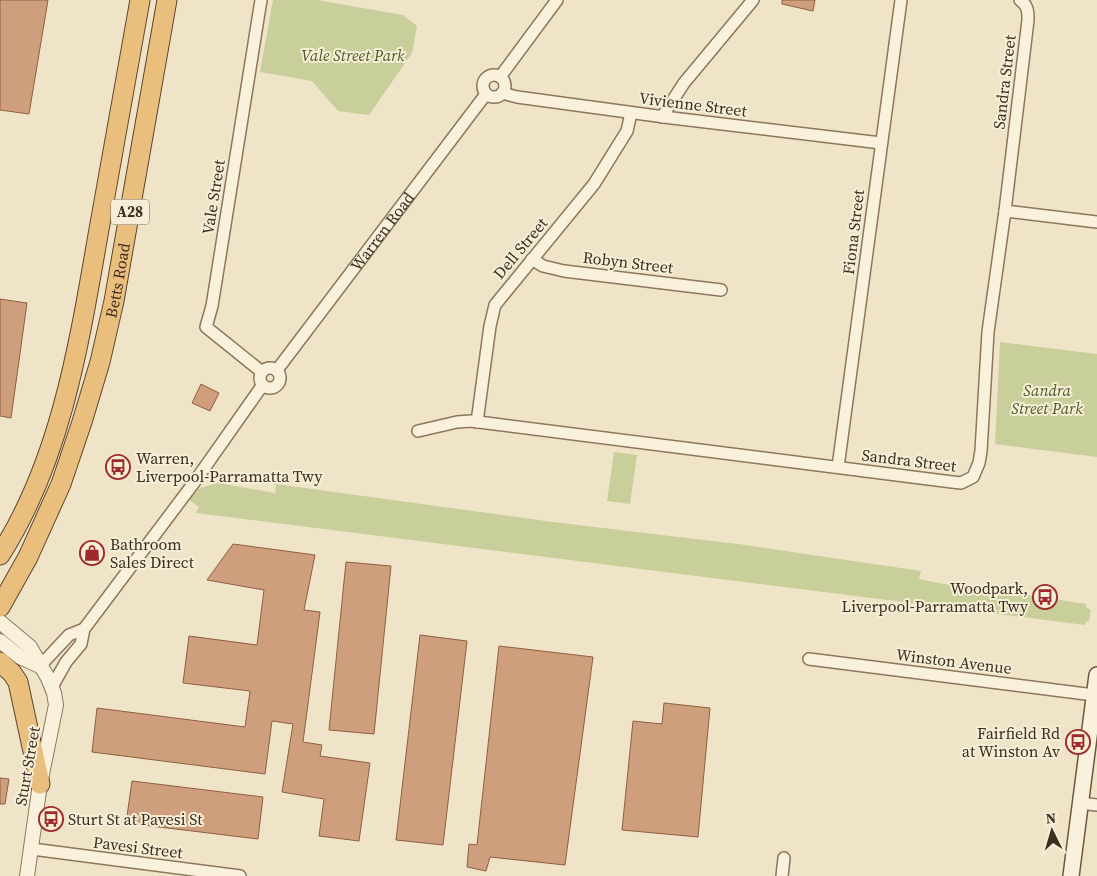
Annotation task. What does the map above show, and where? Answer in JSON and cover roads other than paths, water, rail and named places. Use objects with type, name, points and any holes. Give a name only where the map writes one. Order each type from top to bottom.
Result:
[{"type":"highway","name":"Betts Road","points":[[0,555],[33,493],[58,421],[76,357],[140,0]]},
{"type":"highway","name":"Betts Road","points":[[0,607],[28,557],[56,496],[82,422],[100,362],[114,300],[167,0]]},
{"type":"highway","points":[[0,662],[12,673],[18,682],[40,784]]},
{"type":"main road","points":[[1070,876],[1097,674]]},
{"type":"street","name":"Vale Street","points":[[262,0],[212,306],[206,327],[262,372]]},
{"type":"street","points":[[500,77],[557,0]]},
{"type":"street","points":[[662,117],[684,83],[753,0]]},
{"type":"street","name":"Fiona Street","points":[[838,468],[901,0]]},
{"type":"street","name":"Sandra Street","points":[[418,431],[457,422],[478,422],[961,483],[973,477],[981,452],[988,332],[1028,20],[1025,3],[1020,0]]},
{"type":"street","points":[[493,75],[500,77],[505,85],[502,93],[495,97],[486,94],[483,87],[484,80],[493,75]]},
{"type":"street","name":"Vivienne Street","points":[[502,93],[517,97],[631,113],[881,143]]},
{"type":"street","name":"Warren Road","points":[[277,370],[486,94]]},
{"type":"street","name":"Dell Street","points":[[478,422],[492,313],[500,298],[594,184],[627,131],[631,113]]},
{"type":"street","points":[[1005,210],[1097,222]]},
{"type":"street","name":"Robyn Street","points":[[532,259],[543,266],[564,271],[721,290]]},
{"type":"street","points":[[270,368],[277,370],[280,375],[279,385],[270,389],[262,386],[260,381],[262,372],[270,368]]},
{"type":"street","points":[[0,641],[20,657],[40,666],[69,636],[84,628],[193,484],[262,386]]},
{"type":"street","name":"Sturt Street","points":[[0,622],[30,647],[52,687],[56,705],[40,784],[28,876]]},
{"type":"street","points":[[52,687],[66,662],[81,644],[84,628]]},
{"type":"street","name":"Winston Avenue","points":[[809,659],[1094,695]]},
{"type":"street","points":[[1080,803],[1097,805]]},
{"type":"street","name":"Pavesi Street","points":[[32,849],[240,876]]},
{"type":"street","points":[[782,876],[784,858]]},
{"type":"place","name":"Warren, Liverpool-Parramatta Twy","points":[[118,467]]},
{"type":"place","name":"Bathroom Sales Direct","points":[[92,553]]},
{"type":"place","name":"Woodpark, Liverpool-Parramatta Twy","points":[[1045,597]]},
{"type":"place","name":"Fairfield Rd at Winston Av","points":[[1078,742]]},
{"type":"place","name":"Sturt St at Pavesi St","points":[[51,819]]},
{"type":"park label","name":"Vale Street Park","points":[[353,55]]},
{"type":"park label","name":"Sandra Street Park","points":[[1047,399]]}]
